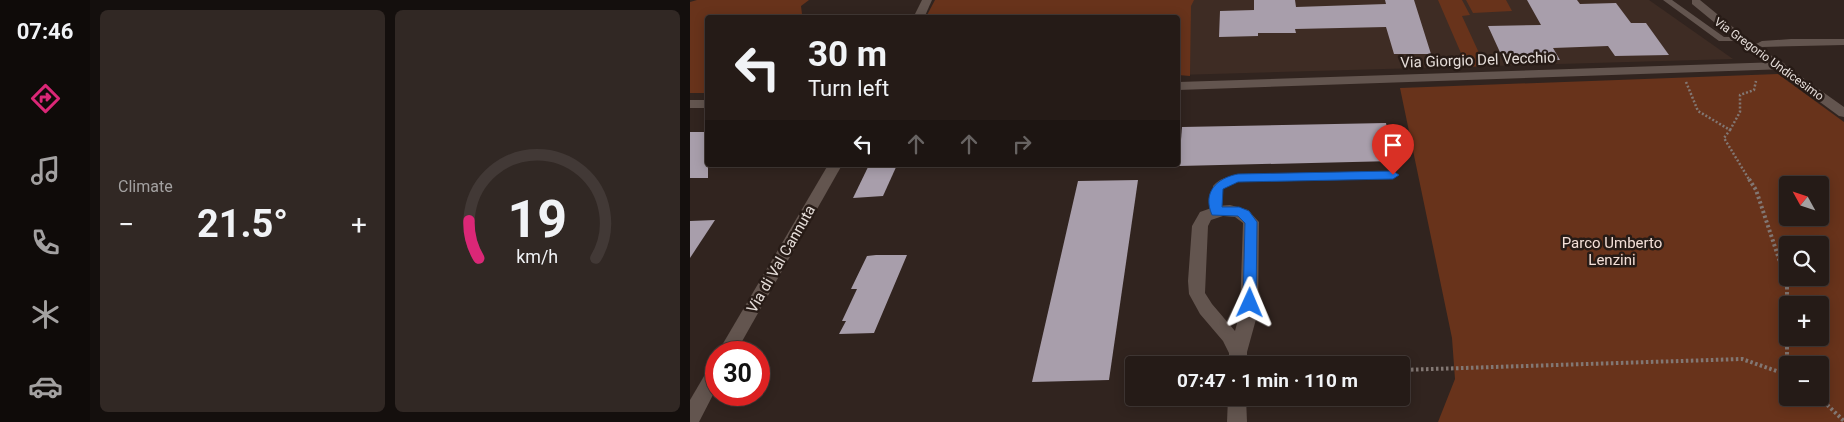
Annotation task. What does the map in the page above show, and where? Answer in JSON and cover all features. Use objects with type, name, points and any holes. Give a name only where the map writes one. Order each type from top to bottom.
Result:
[{"type":"street","points":[[920,15],[927,0]]},
{"type":"street","name":"Via Gregorio Undicesimo","points":[[1695,1],[1741,39],[1844,113]]},
{"type":"street","name":"Via Gregorio Undicesimo","points":[[1695,1],[1762,44],[1844,101]]},
{"type":"street","points":[[1762,44],[1844,42]]},
{"type":"street","name":"Via Giorgio Del Vecchio","points":[[1180,86],[1780,66]]},
{"type":"street","points":[[690,104],[705,104]]},
{"type":"street","name":"Via di Val Cannuta","points":[[733,341],[834,167]]},
{"type":"street","points":[[1237,356],[1224,328],[1201,302],[1196,288],[1200,226],[1205,216],[1216,212],[1239,211],[1245,214],[1251,222],[1249,312],[1238,356]]},
{"type":"street","points":[[690,419],[698,390]]},
{"type":"street","points":[[1237,406],[1237,422]]},
{"type":"lane","points":[[1667,0],[1722,39],[1741,39]]},
{"type":"lane","points":[[1216,212],[1218,186],[1229,180],[1248,177],[1393,175]]},
{"type":"path","points":[[1734,68],[1752,74],[1757,82],[1754,90],[1740,95],[1740,112],[1724,138],[1756,190],[1787,283],[1787,356]]},
{"type":"path","points":[[1680,70],[1698,111],[1730,130]]},
{"type":"path","points":[[1410,370],[1742,358],[1779,372]]},
{"type":"path","points":[[1828,406],[1844,421]]},
{"type":"shaded area","points":[[1179,0],[1649,0],[1733,59],[1180,75]]},
{"type":"green space","points":[[697,0],[809,0],[801,6],[802,14],[804,15],[705,15],[705,93],[690,93],[690,2]]},
{"type":"green space","points":[[935,0],[1194,0],[1191,6],[1190,76],[1180,75],[1180,15],[927,15]]},
{"type":"green space","points":[[1438,0],[1462,0],[1470,15],[1462,16],[1485,66],[1467,67]]},
{"type":"green space","points":[[1466,0],[1506,0],[1512,11],[1473,13]]},
{"type":"green space","name":"Parco Umberto Lenzini","points":[[1778,74],[1844,122],[1844,422],[1438,422],[1455,379],[1452,338],[1400,88]]},
{"type":"building","points":[[1254,0],[1295,0],[1296,7],[1386,4],[1385,0],[1414,0],[1431,54],[1394,54],[1386,27],[1295,29],[1296,33],[1258,33],[1258,36],[1219,37],[1220,11],[1254,10]]},
{"type":"building","points":[[1527,0],[1577,0],[1580,4],[1616,3],[1631,23],[1646,23],[1669,55],[1615,56],[1608,46],[1553,48],[1560,60],[1504,61],[1488,26],[1541,25]]},
{"type":"building","points":[[1386,123],[1394,161],[1180,166],[1182,127]]},
{"type":"building","points":[[690,132],[705,132],[705,167],[708,167],[708,178],[690,178]]},
{"type":"building","points":[[868,167],[896,167],[883,196],[853,198]]},
{"type":"building","points":[[1138,180],[1109,380],[1032,382],[1078,181]]},
{"type":"building","points":[[715,220],[690,258],[690,221]]},
{"type":"building","points":[[907,255],[874,333],[839,334],[846,321],[842,321],[857,289],[851,289],[867,256]]},
{"type":"route","points":[[1250,303],[1251,222],[1245,214],[1239,211],[1216,212],[1218,186],[1229,180],[1248,177],[1393,175]]}]
